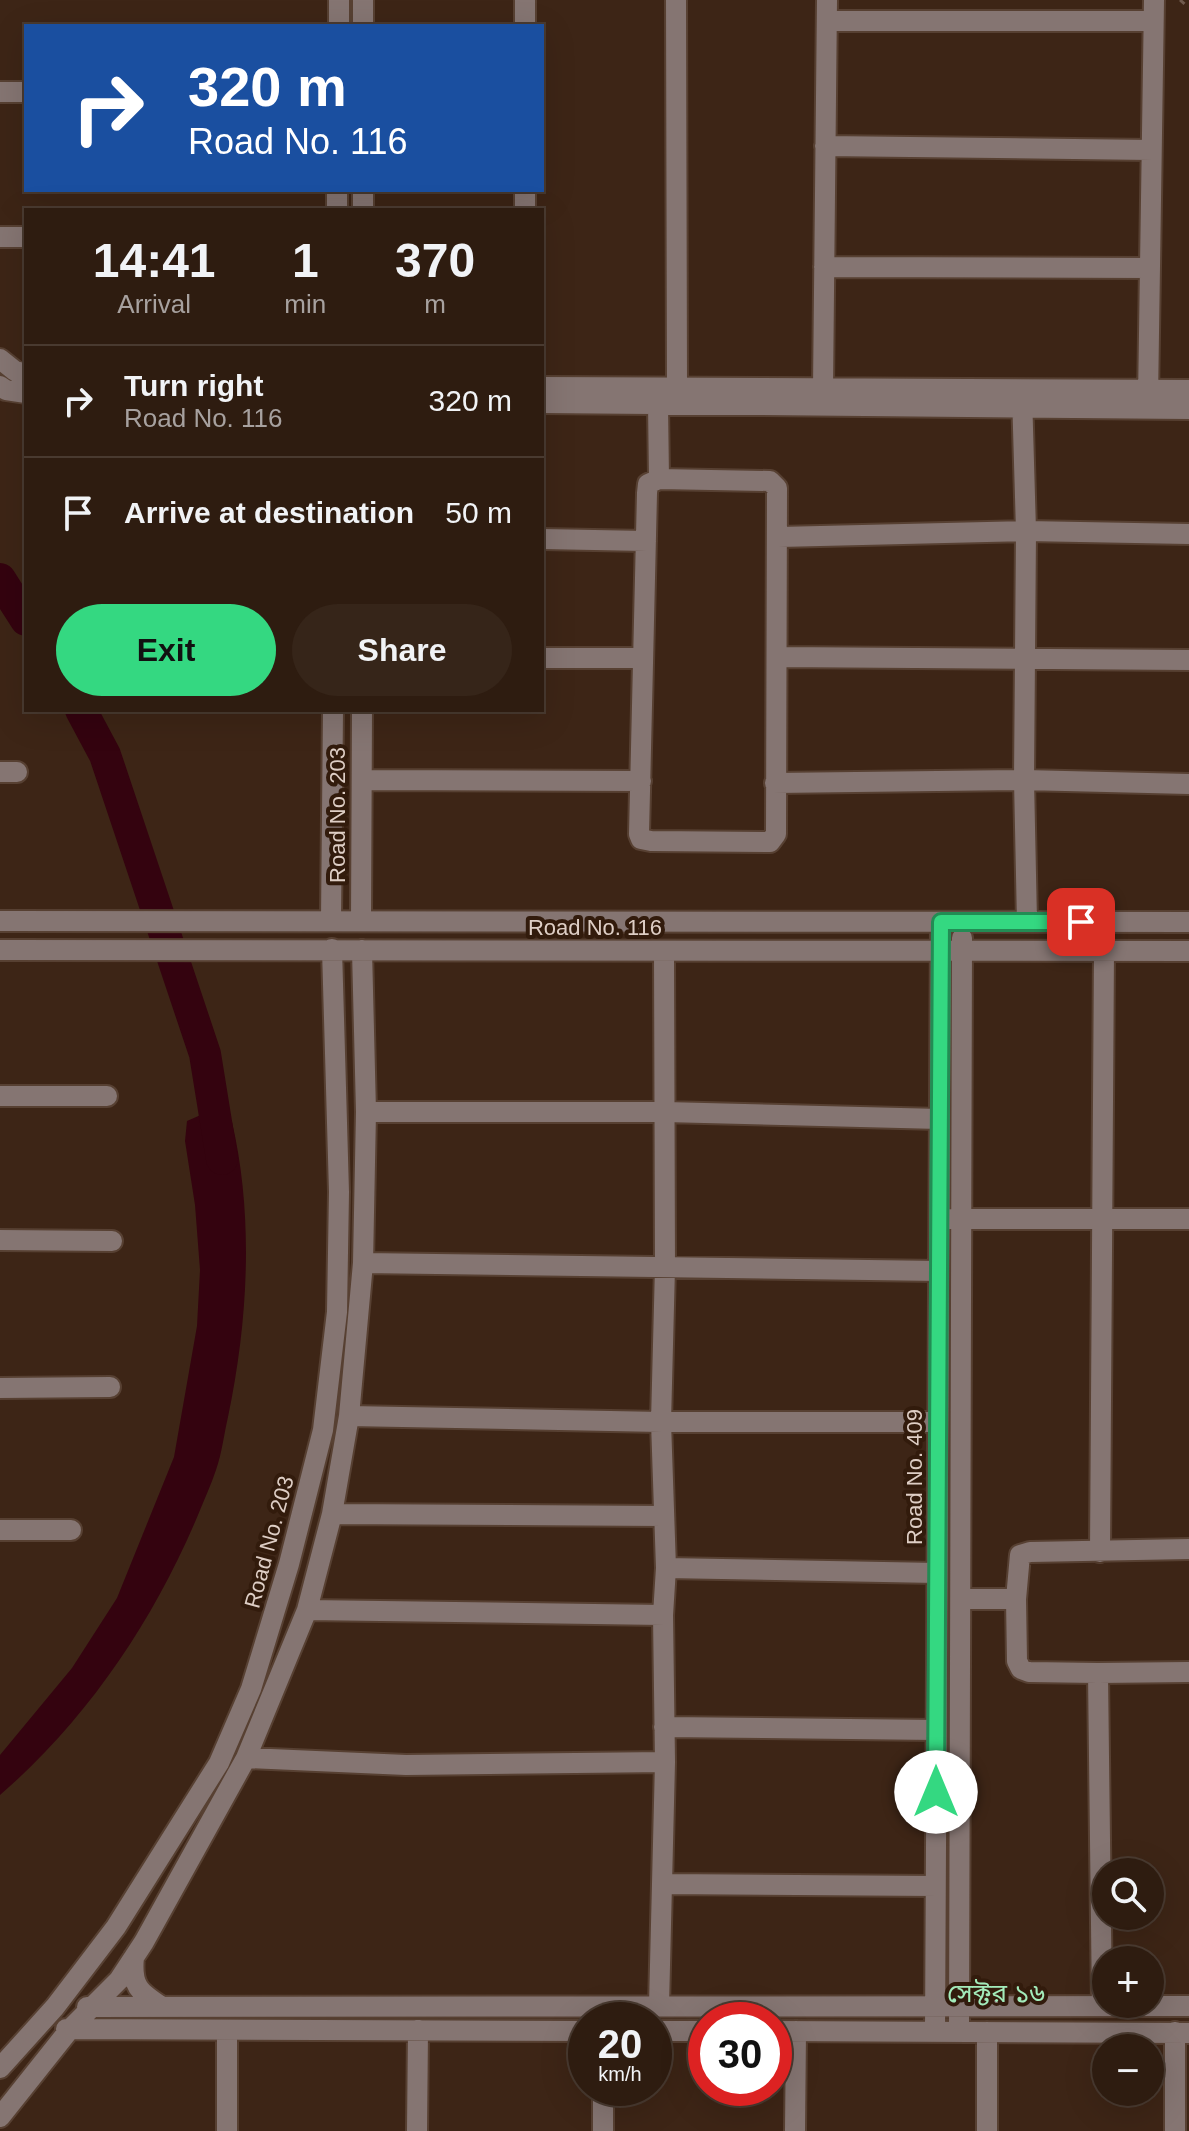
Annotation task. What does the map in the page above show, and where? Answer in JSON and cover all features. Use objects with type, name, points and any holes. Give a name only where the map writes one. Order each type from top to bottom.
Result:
[{"type":"street","points":[[339,0],[339,24]]},
{"type":"street","points":[[363,0],[363,24]]},
{"type":"street","points":[[525,0],[525,24]]},
{"type":"street","points":[[676,0],[677,388]]},
{"type":"street","points":[[1148,399],[1154,0]]},
{"type":"street","points":[[823,389],[827,10],[1153,21]]},
{"type":"street","points":[[0,92],[24,92]]},
{"type":"street","points":[[825,146],[1151,150]]},
{"type":"street","points":[[0,237],[24,237]]},
{"type":"street","points":[[824,267],[1150,268]]},
{"type":"street","points":[[0,359],[15,371],[24,373]]},
{"type":"street","points":[[0,386],[24,393]]},
{"type":"street","points":[[544,387],[823,389],[1022,398]]},
{"type":"street","points":[[544,403],[1148,399],[1189,390]]},
{"type":"street","points":[[1022,398],[1026,531],[1024,780],[1027,922]]},
{"type":"street","points":[[1148,399],[1189,409]]},
{"type":"street","points":[[658,404],[659,479]]},
{"type":"street","points":[[659,479],[775,483],[779,537],[776,834],[770,842],[641,839],[648,484],[659,479]]},
{"type":"street","points":[[779,537],[1026,531],[1189,534]]},
{"type":"street","points":[[544,539],[646,541]]},
{"type":"street","points":[[778,657],[1189,660]]},
{"type":"street","points":[[544,658],[643,658]]},
{"type":"street","name":"Road No. 203","points":[[331,921],[333,712]]},
{"type":"street","name":"Road No. 203","points":[[361,921],[362,712]]},
{"type":"street","points":[[362,780],[641,781]]},
{"type":"street","points":[[775,783],[1024,780],[1189,784]]},
{"type":"street","name":"Road No. 116","points":[[0,921],[1189,922]]},
{"type":"street","name":"Road No. 409","points":[[935,2032],[941,922]]},
{"type":"street","points":[[959,2032],[962,922]]},
{"type":"street","name":"Road No. 203","points":[[0,2068],[55,2007],[116,1927],[219,1763],[251,1689],[289,1564],[323,1430],[337,1312],[339,1192],[332,949]]},
{"type":"street","name":"Road No. 116","points":[[0,950],[1189,951]]},
{"type":"street","points":[[0,2117],[70,2029],[119,1980],[134,1957],[246,1758],[307,1610],[332,1514],[349,1416],[363,1263],[366,1112],[362,950]]},
{"type":"street","points":[[659,2002],[666,1568],[661,1422],[665,1267],[664,951]]},
{"type":"street","points":[[1100,1552],[1104,951]]},
{"type":"street","points":[[0,1096],[107,1096]]},
{"type":"street","points":[[366,1112],[665,1112],[940,1119]]},
{"type":"street","points":[[940,1219],[1189,1219]]},
{"type":"street","points":[[0,1240],[112,1241]]},
{"type":"street","points":[[363,1263],[939,1271]]},
{"type":"street","points":[[0,1388],[110,1387]]},
{"type":"street","points":[[349,1416],[661,1422],[938,1422]]},
{"type":"street","points":[[332,1514],[664,1516]]},
{"type":"street","points":[[0,1530],[71,1530]]},
{"type":"street","points":[[1189,1549],[1030,1552],[1020,1555],[1016,1599],[1017,1661],[1021,1669],[1029,1672],[1189,1672]]},
{"type":"street","points":[[666,1568],[937,1573]]},
{"type":"street","points":[[961,1599],[1016,1599]]},
{"type":"street","points":[[307,1610],[663,1615]]},
{"type":"street","points":[[1098,1673],[1101,1946]]},
{"type":"street","points":[[664,1727],[936,1730]]},
{"type":"street","points":[[246,1758],[406,1765],[665,1762]]},
{"type":"street","points":[[662,1884],[935,1886]]},
{"type":"street","points":[[134,1957],[132,1975],[137,1988],[162,2007]]},
{"type":"street","points":[[55,2007],[568,2006]]},
{"type":"street","points":[[672,2006],[1092,2006]]},
{"type":"street","points":[[1164,2006],[1189,2006]]},
{"type":"street","points":[[36,2029],[568,2031]]},
{"type":"street","points":[[227,2030],[227,2131]]},
{"type":"street","points":[[417,2131],[418,2030]]},
{"type":"street","points":[[792,2031],[1182,2032],[1175,2131]]},
{"type":"street","points":[[795,2131],[796,2031]]},
{"type":"street","points":[[987,2032],[987,2131]]},
{"type":"street","points":[[603,2106],[603,2131]]},
{"type":"path","points":[[1180,0],[1189,8]]},
{"type":"shaded area","points":[[203,1114],[232,1122],[246,1232],[240,1344],[218,1464],[180,1554],[139,1630],[89,1701],[32,1766],[0,1795],[0,1755],[72,1668],[117,1598],[174,1457],[197,1326],[200,1270],[195,1205],[185,1141],[187,1121]]},
{"type":"waterway","points":[[0,579],[24,617]]},
{"type":"waterway","points":[[82,712],[105,755],[205,1054],[222,1159]]},
{"type":"district","name":"সেক্টর ১৬","points":[[996,1993]]},
{"type":"route","points":[[936,1792],[941,922],[1081,922]]}]
